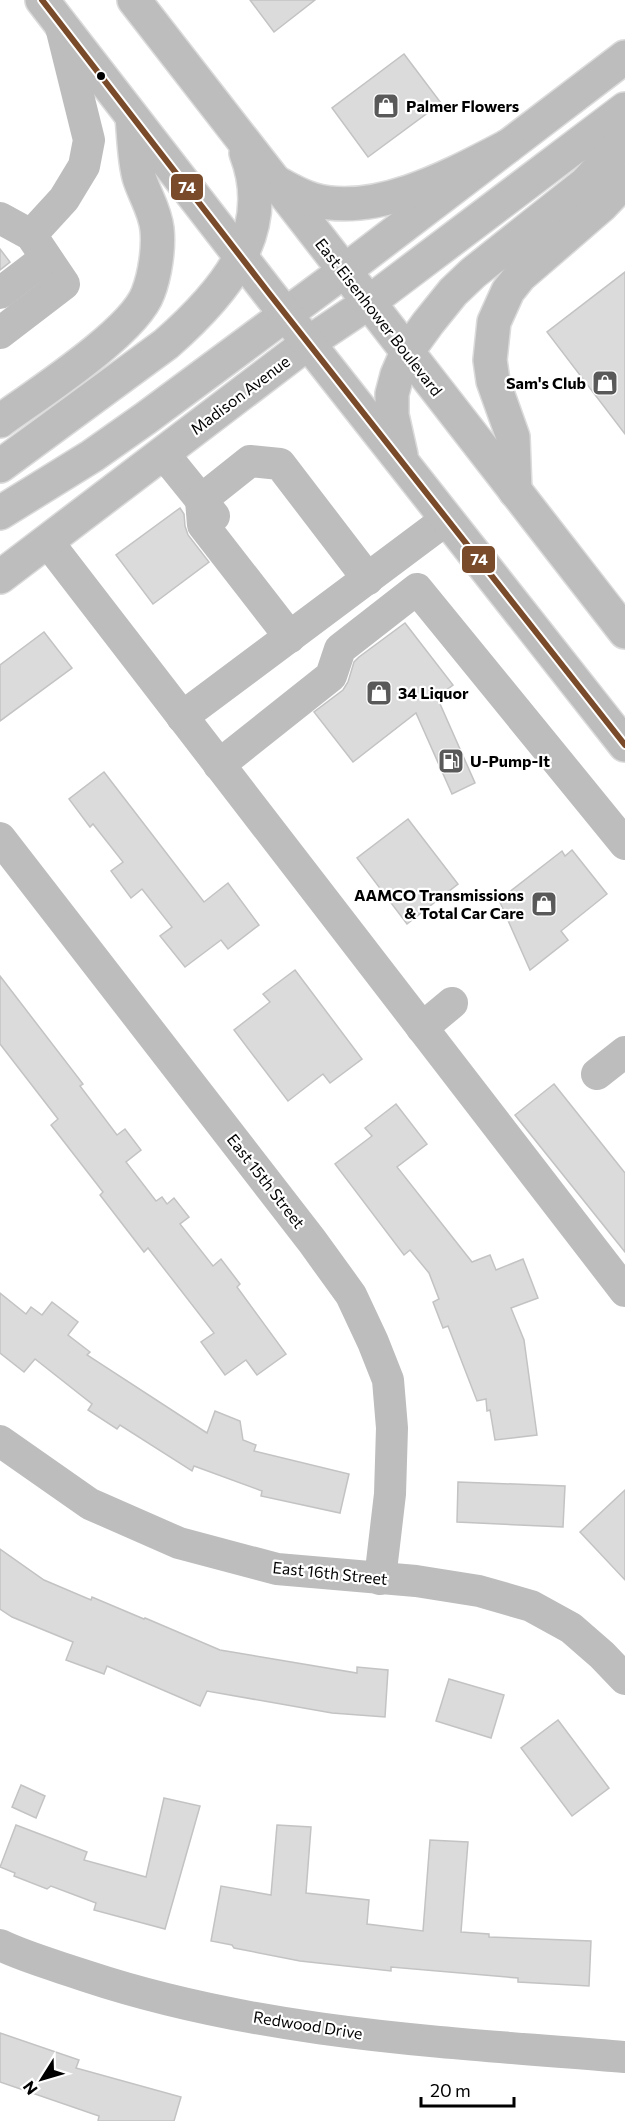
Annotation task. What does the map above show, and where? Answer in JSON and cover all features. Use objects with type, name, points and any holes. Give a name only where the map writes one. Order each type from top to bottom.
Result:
[{"type":"main road","name":"East Eisenhower Boulevard","points":[[134,0],[343,272],[625,632]]},
{"type":"main road","points":[[51,11],[285,314],[625,745]]},
{"type":"main road","points":[[0,513],[92,456],[343,272],[625,57]]},
{"type":"main road","name":"Madison Avenue","points":[[0,577],[308,343],[368,303],[625,109]]},
{"type":"main road","points":[[1,419],[113,336],[148,294],[155,260],[157,229],[151,205],[139,177],[132,116]]},
{"type":"main road","points":[[0,466],[166,344],[207,304],[242,258],[256,210],[256,189],[252,168],[241,140]]},
{"type":"main road","points":[[404,464],[394,425],[392,394],[407,352],[444,303],[473,273],[585,184],[625,140]]},
{"type":"main road","points":[[272,179],[314,200],[336,203],[359,202],[405,192],[429,183],[508,146]]},
{"type":"main road","points":[[515,490],[513,437],[493,381],[490,360],[490,340],[496,314],[508,291],[520,276],[601,206],[625,181]]},
{"type":"street","points":[[0,293],[39,247],[84,166],[89,140],[51,11]]},
{"type":"street","points":[[0,219],[39,247],[64,285],[0,333]]},
{"type":"street","points":[[163,453],[201,500],[203,525],[286,632]]},
{"type":"street","points":[[201,500],[250,461],[280,464],[368,579]]},
{"type":"street","points":[[182,717],[286,632],[368,579],[447,519]]},
{"type":"street","points":[[47,541],[625,1292]]},
{"type":"street","points":[[219,765],[331,676],[340,649],[417,589],[625,844]]},
{"type":"street","name":"East 15th Street","points":[[0,838],[312,1241],[351,1295],[374,1342],[388,1380],[392,1428],[390,1494],[380,1579]]},
{"type":"street","points":[[422,1028],[452,1003]]},
{"type":"street","points":[[597,1074],[625,1052]]},
{"type":"street","name":"East 16th Street","points":[[0,1442],[90,1504],[179,1543],[277,1569],[416,1581],[479,1591],[531,1606],[571,1628],[625,1679]]},
{"type":"street","name":"Redwood Drive","points":[[0,1945],[141,1994],[285,2024],[386,2037],[625,2057]]},
{"type":"building","points":[[250,0],[315,0],[274,32]]},
{"type":"building","name":"Palmer Flowers","points":[[404,54],[441,103],[368,157],[332,108]]},
{"type":"building","points":[[0,249],[10,262],[0,270]]},
{"type":"building","name":"Sam's Club","points":[[625,272],[625,434],[547,332]]},
{"type":"building","points":[[180,508],[184,514],[188,535],[209,562],[153,604],[116,555]]},
{"type":"building","name":"34 Liquor","points":[[405,623],[453,685],[437,697],[475,783],[452,794],[416,713],[353,762],[314,712],[343,690],[354,662],[359,657]]},
{"type":"building","points":[[44,632],[72,668],[0,721],[0,665]]},
{"type":"building","points":[[104,772],[204,902],[228,883],[259,925],[228,949],[221,940],[185,967],[160,936],[172,927],[142,889],[131,898],[111,871],[123,862],[93,824],[90,827],[69,799]]},
{"type":"building","points":[[408,819],[458,884],[407,924],[357,858]]},
{"type":"building","name":"AAMCO Transmissions & Total Car Care","points":[[572,850],[607,894],[561,931],[568,940],[530,970],[499,900],[562,851],[565,856]]},
{"type":"building","points":[[295,970],[362,1059],[330,1083],[323,1074],[288,1101],[234,1030],[270,1002],[263,994]]},
{"type":"building","points":[[0,976],[83,1084],[80,1086],[117,1135],[125,1129],[141,1150],[126,1162],[156,1201],[162,1197],[167,1204],[174,1198],[189,1217],[180,1224],[213,1266],[221,1259],[240,1284],[237,1287],[286,1354],[257,1375],[246,1360],[225,1375],[201,1342],[214,1333],[148,1248],[144,1252],[100,1195],[103,1192],[51,1125],[58,1119],[0,1044]]},
{"type":"building","points":[[554,1084],[625,1173],[625,1252],[515,1115]]},
{"type":"building","points":[[396,1104],[427,1144],[397,1167],[472,1262],[490,1255],[496,1270],[523,1259],[538,1298],[511,1308],[524,1340],[537,1435],[495,1440],[486,1399],[477,1401],[448,1326],[443,1328],[433,1302],[439,1299],[429,1273],[410,1250],[404,1255],[335,1164],[372,1136],[365,1128]]},
{"type":"building","points":[[0,1293],[26,1314],[31,1307],[42,1315],[52,1302],[78,1322],[68,1335],[90,1352],[87,1355],[207,1433],[215,1411],[240,1421],[243,1440],[256,1445],[254,1451],[349,1474],[340,1513],[261,1496],[262,1491],[194,1466],[192,1471],[120,1425],[117,1429],[88,1410],[92,1404],[35,1359],[24,1372],[0,1353]]},
{"type":"building","points":[[458,1482],[565,1486],[563,1527],[457,1522]]},
{"type":"building","points":[[625,1490],[625,1580],[580,1532]]},
{"type":"building","points":[[0,1549],[44,1580],[91,1600],[92,1597],[145,1618],[220,1650],[357,1673],[357,1667],[388,1670],[385,1717],[332,1713],[207,1691],[200,1706],[107,1666],[104,1674],[66,1660],[73,1642],[12,1617],[0,1609]]},
{"type":"building","points":[[449,1679],[504,1695],[491,1738],[436,1721]]},
{"type":"building","points":[[558,1720],[609,1788],[572,1816],[521,1748]]},
{"type":"building","points":[[21,1785],[45,1796],[36,1818],[12,1807]]},
{"type":"building","points":[[164,1798],[200,1806],[165,1929],[94,1910],[96,1903],[51,1886],[47,1889],[14,1876],[15,1873],[0,1867],[16,1825],[87,1852],[84,1860],[146,1877]]},
{"type":"building","points":[[277,1825],[311,1827],[306,1893],[369,1900],[367,1924],[423,1931],[430,1840],[468,1842],[461,1932],[489,1934],[489,1937],[591,1941],[589,1986],[518,1982],[518,1978],[391,1967],[391,1971],[300,1961],[211,1941],[221,1886],[271,1895]]},
{"type":"building","points":[[0,2033],[79,2060],[76,2068],[181,2097],[174,2121],[98,2121],[99,2116],[0,2082]]},
{"type":"transit line","name":"74","points":[[42,0],[268,292],[625,745]]},
{"type":"place","name":"Palmer Flowers","points":[[386,106]]},
{"type":"place","name":"Sam's Club","points":[[605,383]]},
{"type":"place","name":"34 Liquor","points":[[379,693]]},
{"type":"place","name":"U-Pump-It","points":[[451,761]]},
{"type":"place","name":"AAMCO Transmissions & Total Car Care","points":[[544,904]]}]
